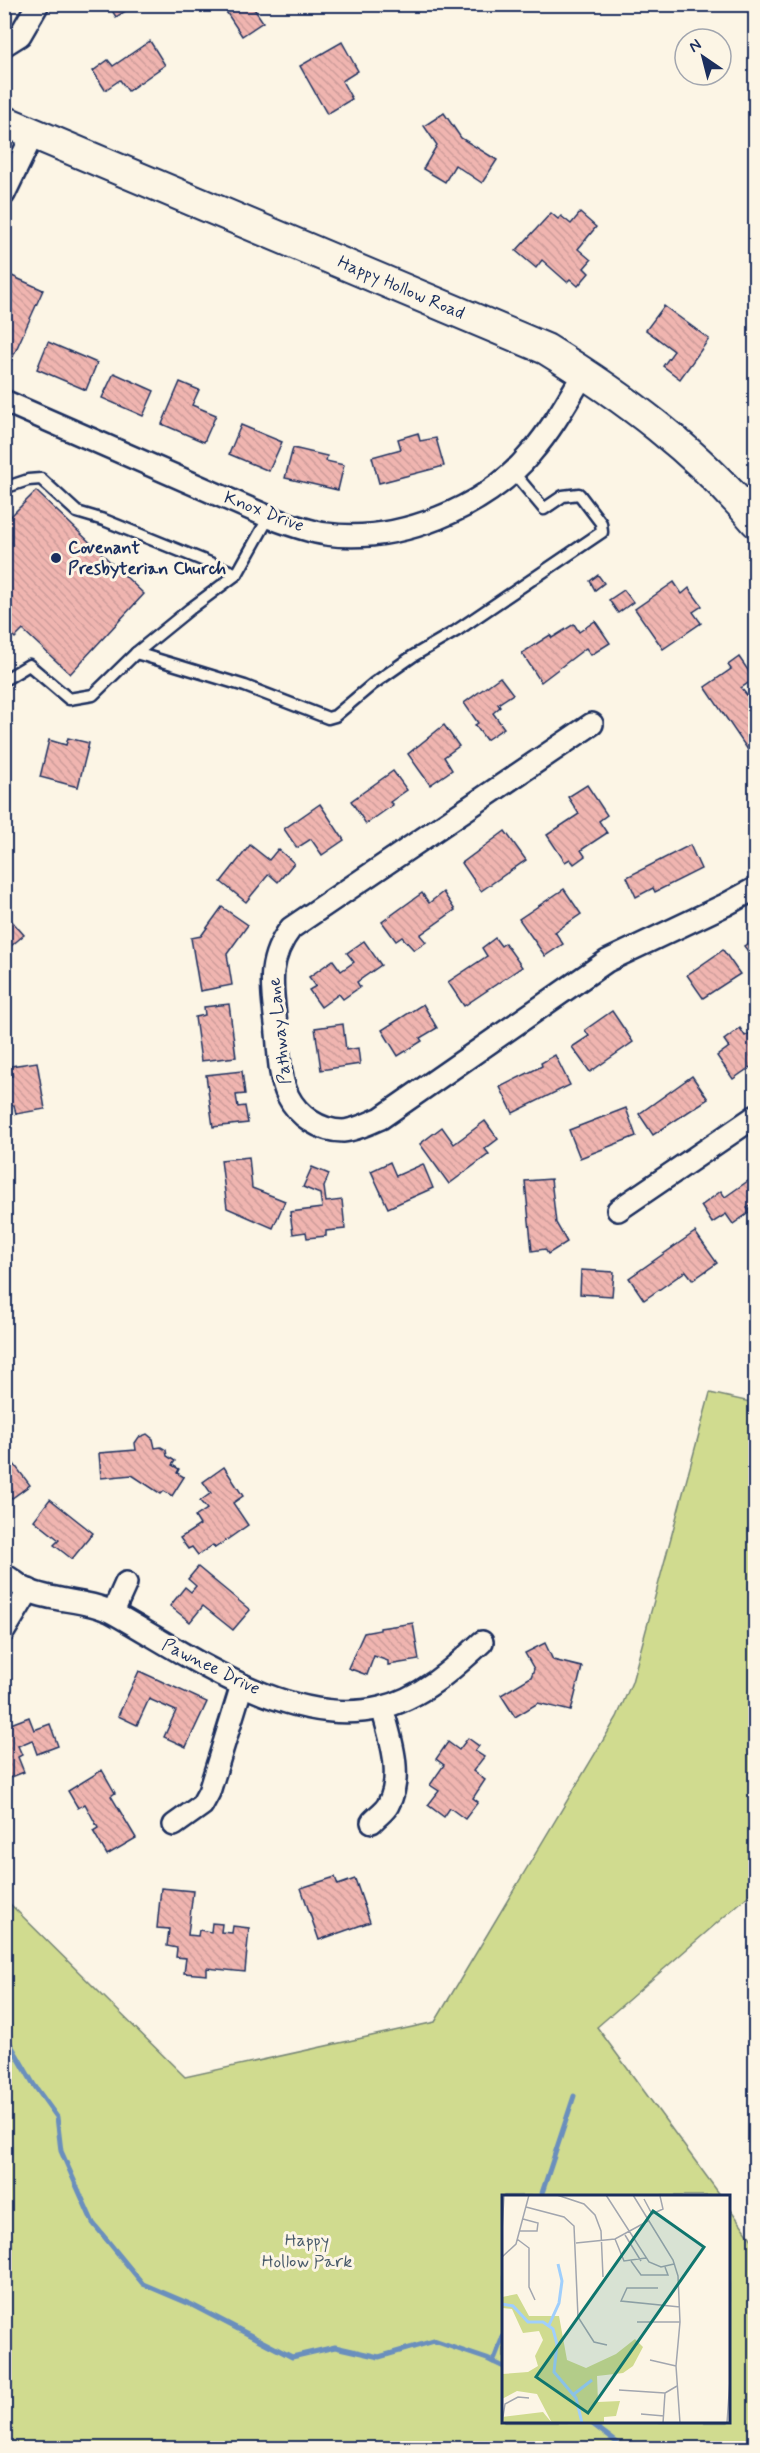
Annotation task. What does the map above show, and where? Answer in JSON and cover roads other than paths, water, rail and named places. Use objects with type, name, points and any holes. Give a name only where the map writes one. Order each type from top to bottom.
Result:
[{"type":"main road","name":"Happy Hollow Road","points":[[4,121],[546,350],[584,373],[675,440],[705,467],[756,522]]},
{"type":"street","points":[[4,45],[20,35],[38,4]]},
{"type":"street","points":[[4,194],[33,134]]},
{"type":"street","name":"Knox Drive","points":[[4,401],[269,518],[326,534],[351,535],[377,533],[428,521],[466,506],[513,472],[543,437],[584,373]]},
{"type":"street","name":"Pathway Lane","points":[[592,724],[291,928],[274,959],[271,978],[282,1074],[287,1095],[297,1111],[312,1123],[328,1129],[344,1131],[381,1118],[607,962],[641,943],[725,905],[756,888]]},
{"type":"street","points":[[618,1210],[756,1116]]},
{"type":"street","name":"Pawnee Drive","points":[[4,1575],[29,1590],[113,1612],[161,1642],[242,1685],[297,1704],[328,1710],[357,1712],[382,1708],[434,1683],[482,1642]]},
{"type":"street","points":[[113,1612],[126,1583]]},
{"type":"street","points":[[4,1631],[29,1590]]},
{"type":"street","points":[[174,1825],[202,1805],[209,1792],[242,1685]]},
{"type":"street","points":[[372,1821],[388,1806],[394,1788],[392,1744],[382,1708]]},
{"type":"lane","points":[[136,653],[245,686],[328,718],[335,716],[373,684],[413,656],[456,631],[602,532],[602,523],[579,494],[563,496],[544,509],[513,472]]},
{"type":"lane","points":[[4,488],[28,480],[41,479],[76,512],[104,520],[237,574]]},
{"type":"lane","points":[[4,680],[29,665],[69,699],[93,695],[136,653],[237,574],[269,518]]},
{"type":"waterway","points":[[4,2033],[34,2085],[57,2117],[61,2151],[93,2223],[143,2284],[190,2304],[292,2357],[335,2347],[379,2357],[434,2341],[502,2366]]},
{"type":"waterway","points":[[541,2195],[574,2096]]},
{"type":"waterway","points":[[493,2362],[502,2339]]},
{"type":"waterway","points":[[591,2423],[624,2448]]},
{"type":"place","name":"Covenant Presbyterian Church","points":[[56,558]]},
{"type":"park label","name":"Happy Hollow Park","points":[[307,2251]]}]
